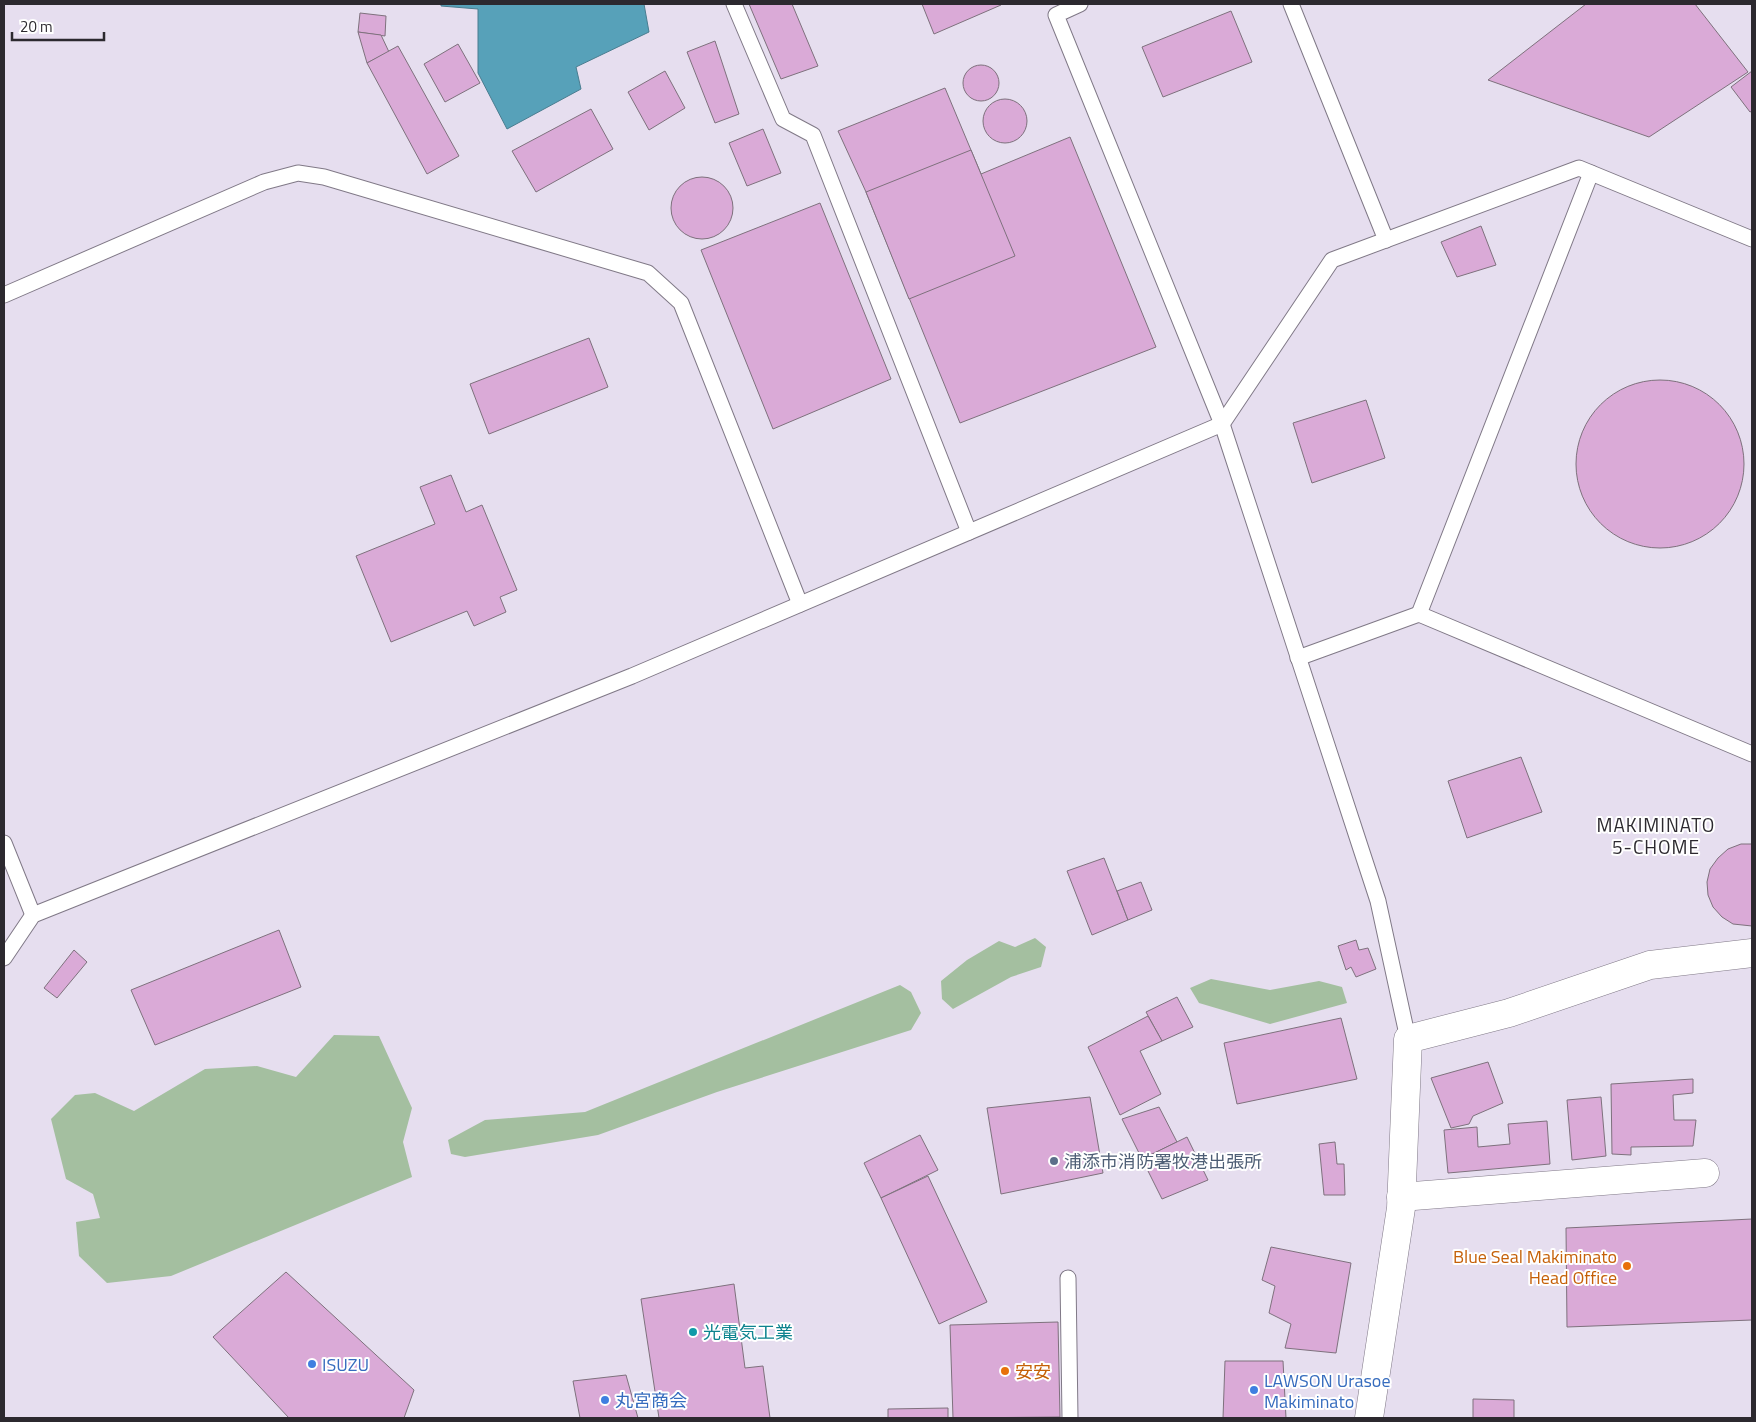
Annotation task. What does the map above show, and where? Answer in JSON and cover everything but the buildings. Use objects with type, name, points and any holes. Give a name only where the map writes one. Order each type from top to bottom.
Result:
[{"type":"street","points":[[1369,1418],[1400,1217],[1408,1039],[1509,1013],[1650,965],[1752,954]]},
{"type":"street","points":[[1402,1197],[1705,1173]]},
{"type":"lane","points":[[734,4],[783,119],[813,135],[969,532]]},
{"type":"lane","points":[[1080,4],[1056,15],[1222,424],[1378,901],[1408,1039]]},
{"type":"lane","points":[[1291,4],[1386,240]]},
{"type":"lane","points":[[4,958],[33,915],[632,676],[1222,424],[1332,260],[1579,168],[1752,240]]},
{"type":"lane","points":[[4,294],[264,182],[298,173],[324,177],[648,273],[681,303],[800,604]]},
{"type":"lane","points":[[1419,614],[1591,173]]},
{"type":"lane","points":[[1298,658],[1419,614],[1752,754]]},
{"type":"lane","points":[[4,843],[33,915]]},
{"type":"lane","points":[[1068,1278],[1070,1418]]},
{"type":"green space","points":[[1035,938],[1046,947],[1041,967],[1011,977],[953,1009],[942,999],[941,981],[967,960],[999,941],[1015,947]]},
{"type":"green space","points":[[1211,979],[1270,990],[1319,981],[1342,987],[1347,1003],[1270,1024],[1199,1003],[1190,988]]},
{"type":"green space","points":[[900,985],[911,992],[921,1013],[911,1030],[717,1092],[598,1135],[465,1157],[451,1154],[448,1140],[485,1120],[585,1112]]},
{"type":"green space","points":[[334,1035],[379,1036],[412,1108],[403,1142],[412,1177],[171,1276],[107,1283],[79,1256],[76,1222],[100,1218],[93,1194],[66,1179],[51,1119],[75,1095],[95,1093],[134,1111],[205,1069],[257,1066],[296,1077]]},
{"type":"water","points":[[441,4],[644,4],[649,32],[576,67],[581,89],[507,129],[478,73],[478,9],[441,6]]},
{"type":"place","name":"浦添市消防署牧港出張所","points":[[1054,1161]]},
{"type":"place","name":"Blue Seal Makiminato Head Office","points":[[1627,1266]]},
{"type":"place","name":"光電気工業","points":[[693,1332]]},
{"type":"place","name":"ISUZU","points":[[312,1364]]},
{"type":"place","name":"安安","points":[[1005,1371]]},
{"type":"place","name":"LAWSON Urasoe Makiminato","points":[[1254,1390]]},
{"type":"place","name":"丸宮商会","points":[[605,1400]]},
{"type":"district","name":"MAKIMINATO 5-CHOME","points":[[1656,835]]}]
